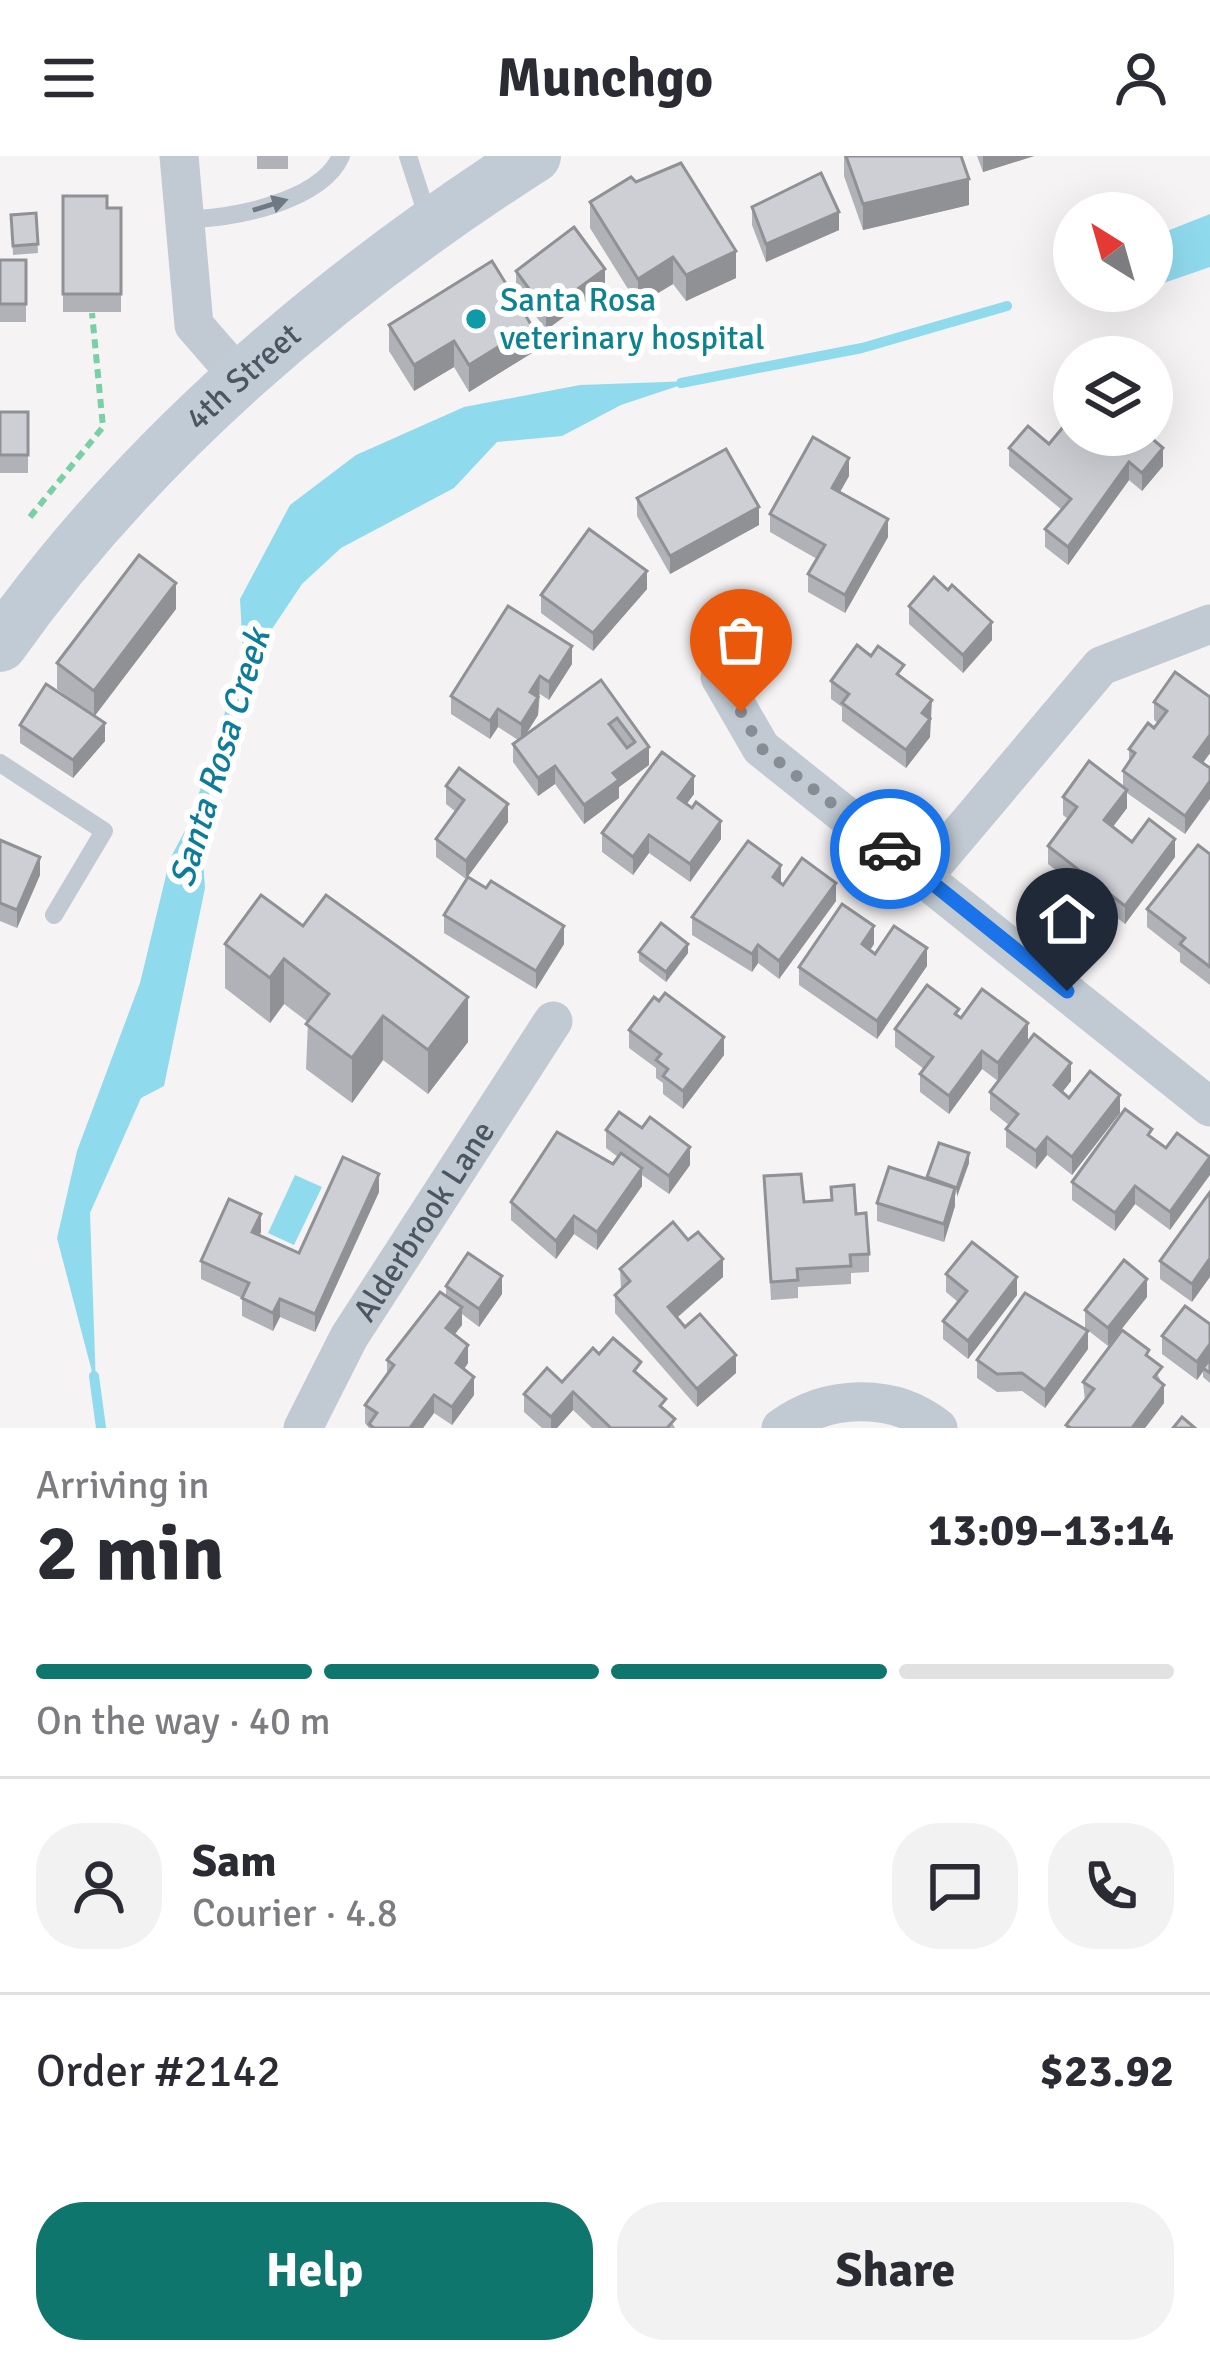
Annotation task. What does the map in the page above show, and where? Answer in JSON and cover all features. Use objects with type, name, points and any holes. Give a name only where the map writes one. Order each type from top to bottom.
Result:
[{"type":"main road","name":"4th Street","points":[[0,645],[70,555],[240,378],[429,223],[534,156]]},
{"type":"street","points":[[179,156],[194,325],[240,378]]},
{"type":"street","points":[[924,876],[1101,666],[1210,624]]},
{"type":"street","points":[[720,677],[761,748],[1210,1106]]},
{"type":"street","name":"Alderbrook Lane","points":[[303,1428],[349,1337],[553,1021]]},
{"type":"street","points":[[781,1428],[808,1408],[870,1400],[938,1428]]},
{"type":"lane","points":[[183,219],[222,220],[294,197],[341,156]]},
{"type":"lane","points":[[408,156],[429,223]]},
{"type":"lane","points":[[0,764],[104,831],[54,916]]},
{"type":"path","points":[[30,517],[103,428],[92,313]]},
{"type":"water","points":[[1210,214],[1210,267],[1173,280],[1173,229]]},
{"type":"water","points":[[693,381],[621,405],[562,436],[497,442],[454,488],[341,548],[302,584],[244,671],[240,599],[290,505],[356,455],[464,407],[580,385]]},
{"type":"water","points":[[199,804],[205,888],[164,1086],[141,1098],[90,1213],[96,1387],[57,1238],[77,1151],[140,983],[170,859]]},
{"type":"water","points":[[295,1175],[322,1187],[294,1245],[268,1233]]},
{"type":"building","points":[[846,156],[961,156],[969,179],[863,204]]},
{"type":"building","points":[[681,163],[736,251],[686,275],[673,257],[638,279],[590,202],[631,177],[636,182]]},
{"type":"building","points":[[821,173],[839,212],[766,244],[752,207]]},
{"type":"building","points":[[63,196],[107,196],[107,208],[121,208],[121,294],[63,294]]},
{"type":"building","points":[[36,213],[38,244],[13,246],[11,215]]},
{"type":"building","points":[[574,227],[605,269],[546,312],[516,271]]},
{"type":"building","points":[[0,260],[26,260],[26,304],[0,304]]},
{"type":"building","points":[[492,261],[532,326],[469,365],[454,341],[414,365],[389,325]]},
{"type":"building","points":[[0,412],[28,412],[28,455],[0,455]]},
{"type":"building","points":[[1028,426],[1049,444],[1053,439],[1053,456],[1156,456],[1142,473],[1129,462],[1068,547],[1045,529],[1071,499],[1009,448]]},
{"type":"building","points":[[813,437],[849,458],[832,488],[888,519],[845,595],[808,574],[825,545],[770,514]]},
{"type":"building","points":[[726,449],[759,507],[670,556],[637,498]]},
{"type":"building","points":[[589,529],[647,571],[593,633],[541,595]]},
{"type":"building","points":[[139,555],[176,583],[94,691],[57,663]]},
{"type":"building","points":[[934,577],[948,590],[952,585],[992,622],[963,655],[909,606]]},
{"type":"building","points":[[508,606],[572,646],[549,682],[540,676],[530,692],[538,697],[521,724],[498,709],[490,721],[451,696]]},
{"type":"building","points":[[857,645],[871,656],[878,646],[904,665],[897,674],[932,700],[922,713],[930,719],[906,750],[842,703],[849,694],[831,681]]},
{"type":"building","points":[[1175,672],[1210,697],[1210,735],[1194,757],[1210,768],[1210,781],[1185,816],[1123,771],[1135,753],[1129,749],[1148,723],[1154,728],[1167,711],[1154,702]]},
{"type":"building","points":[[601,680],[649,747],[613,773],[619,780],[584,805],[555,766],[538,778],[513,744]],"holes":[[[617,718],[635,742],[627,748],[609,724]]]},
{"type":"building","points":[[46,684],[105,723],[73,760],[20,725]]},
{"type":"building","points":[[662,752],[694,776],[678,798],[692,808],[696,802],[721,821],[690,864],[649,835],[633,857],[602,833]]},
{"type":"building","points":[[1089,761],[1127,790],[1104,820],[1132,842],[1149,819],[1175,839],[1125,906],[1048,846],[1077,807],[1063,797]]},
{"type":"building","points":[[459,768],[508,804],[466,861],[436,839],[464,800],[446,786]]},
{"type":"building","points":[[0,840],[40,857],[17,910],[0,903]]},
{"type":"building","points":[[748,841],[781,865],[773,877],[783,885],[802,858],[836,883],[779,961],[758,945],[752,954],[692,917]]},
{"type":"building","points":[[1198,845],[1210,854],[1210,967],[1180,944],[1185,938],[1147,909]]},
{"type":"building","points":[[468,877],[486,888],[491,881],[564,926],[536,971],[444,915]]},
{"type":"building","points":[[261,895],[303,926],[326,895],[468,997],[428,1050],[383,1016],[352,1058],[306,1024],[329,994],[284,959],[270,978],[225,944]]},
{"type":"building","points":[[842,904],[874,926],[862,944],[875,954],[894,926],[927,948],[877,1021],[799,967]]},
{"type":"building","points":[[661,923],[688,944],[666,972],[639,952]]},
{"type":"building","points":[[927,985],[959,1009],[955,1014],[961,1018],[982,989],[1028,1023],[998,1063],[982,1051],[949,1096],[920,1074],[933,1057],[895,1029]]},
{"type":"building","points":[[665,993],[724,1037],[683,1091],[663,1076],[668,1069],[656,1060],[661,1054],[629,1030],[654,997],[659,1001]]},
{"type":"building","points":[[1034,1034],[1071,1063],[1054,1085],[1069,1098],[1090,1071],[1120,1095],[1072,1157],[1047,1137],[1036,1151],[1006,1129],[1018,1114],[990,1092]]},
{"type":"building","points":[[1125,1109],[1152,1129],[1148,1135],[1166,1148],[1177,1133],[1210,1157],[1170,1212],[1135,1186],[1115,1213],[1072,1182]]},
{"type":"building","points":[[619,1112],[642,1128],[650,1117],[690,1147],[669,1176],[606,1130]]},
{"type":"building","points":[[557,1132],[613,1164],[621,1153],[642,1168],[597,1232],[574,1216],[556,1241],[511,1202]]},
{"type":"building","points":[[939,1143],[969,1153],[957,1188],[927,1177]]},
{"type":"building","points":[[343,1157],[379,1174],[315,1314],[280,1299],[273,1313],[242,1298],[249,1283],[201,1261],[229,1199],[261,1214],[252,1232],[299,1253]]},
{"type":"building","points":[[889,1167],[955,1188],[944,1224],[877,1203]]},
{"type":"building","points":[[801,1174],[804,1202],[832,1200],[831,1187],[854,1185],[856,1214],[866,1213],[869,1254],[850,1255],[851,1266],[797,1269],[798,1280],[771,1282],[764,1176]]},
{"type":"building","points":[[1210,1192],[1210,1258],[1192,1284],[1160,1261]]},
{"type":"building","points":[[673,1222],[688,1240],[698,1232],[723,1259],[668,1307],[685,1327],[700,1314],[736,1355],[697,1389],[615,1295],[630,1281],[620,1269]]},
{"type":"building","points":[[972,1242],[1017,1277],[968,1341],[943,1321],[967,1291],[946,1274]]},
{"type":"building","points":[[468,1253],[502,1276],[479,1309],[446,1286]]},
{"type":"building","points":[[1124,1260],[1147,1279],[1108,1328],[1085,1310]]},
{"type":"building","points":[[440,1292],[462,1307],[446,1328],[468,1345],[456,1363],[474,1377],[452,1407],[434,1395],[410,1428],[374,1428],[369,1424],[377,1413],[365,1405],[394,1365],[387,1360]]},
{"type":"building","points":[[1025,1293],[1088,1331],[1045,1390],[1022,1373],[997,1374],[977,1360]]},
{"type":"building","points":[[1185,1306],[1210,1324],[1210,1344],[1197,1362],[1162,1336]]},
{"type":"building","points":[[1122,1330],[1149,1350],[1146,1355],[1162,1367],[1154,1377],[1164,1385],[1132,1428],[1071,1428],[1066,1425],[1094,1389],[1083,1382]]},
{"type":"building","points":[[613,1338],[641,1362],[634,1371],[666,1399],[660,1406],[675,1419],[667,1428],[611,1428],[573,1392],[551,1417],[524,1394],[547,1368],[562,1382],[593,1348],[599,1354]]},
{"type":"building","points":[[1182,1417],[1195,1428],[1173,1428]]},
{"type":"waterway","name":"Santa Rosa Creek","points":[[681,383],[862,348],[1007,306]]},
{"type":"waterway","name":"Santa Rosa Creek","points":[[197,816],[246,663]]},
{"type":"waterway","name":"Santa Rosa Creek","points":[[94,1376],[101,1428]]},
{"type":"way so far","points":[[741,712],[761,748],[890,849]]},
{"type":"place","name":"Santa Rosa veterinary hospital","points":[[476,319]]},
{"type":"route","points":[[890,849],[1067,991]]}]
